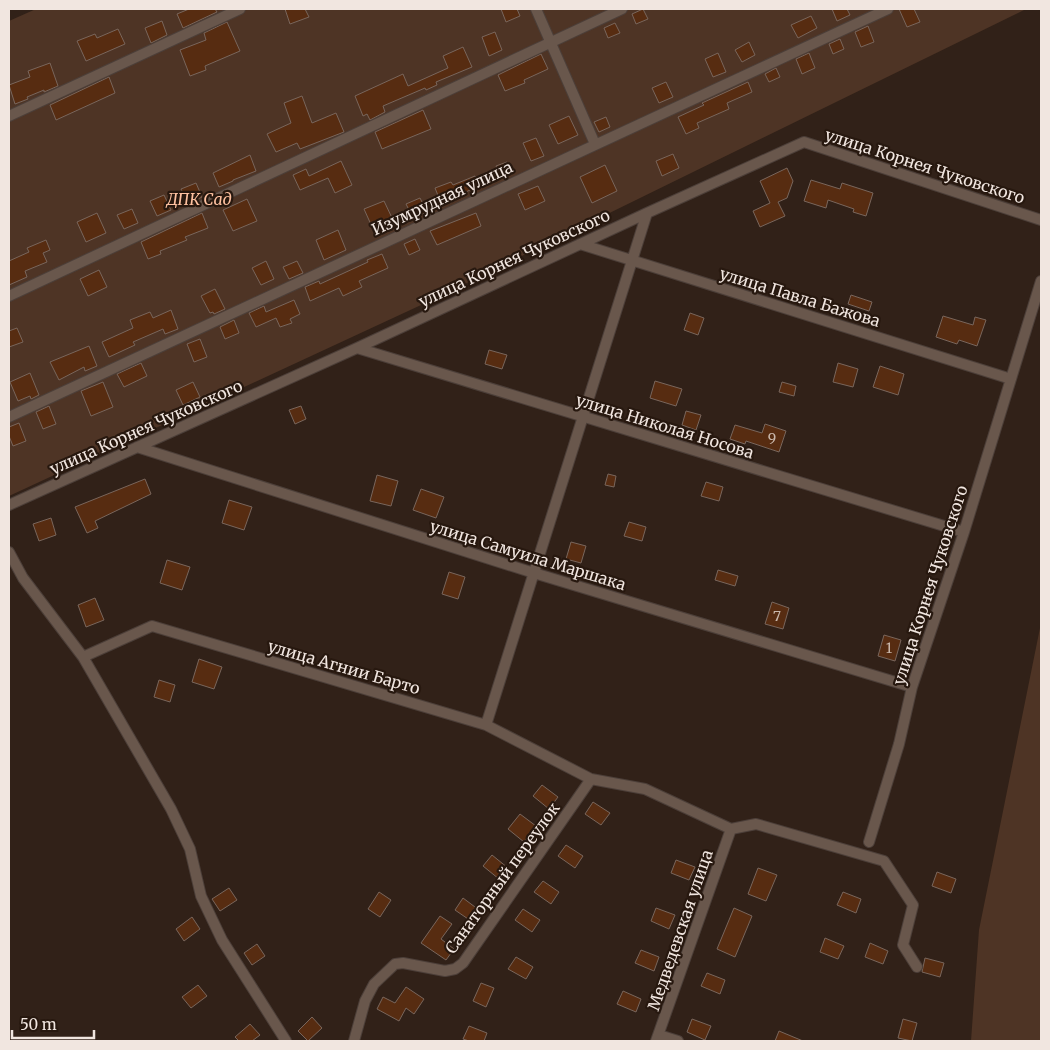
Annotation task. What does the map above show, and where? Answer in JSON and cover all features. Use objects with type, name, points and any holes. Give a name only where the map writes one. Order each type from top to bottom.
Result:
[{"type":"street","points":[[9,116],[240,9]]},
{"type":"street","points":[[536,9],[595,144]]},
{"type":"street","points":[[9,296],[622,9]]},
{"type":"street","name":"Изумрудная улица","points":[[9,417],[888,9]]},
{"type":"street","name":"улица Корнея Чуковского","points":[[9,505],[357,348],[804,142],[1041,220]]},
{"type":"street","points":[[486,725],[647,213]]},
{"type":"street","name":"улица Павла Бажова","points":[[580,244],[1011,379]]},
{"type":"street","name":"улица Корнея Чуковского","points":[[869,842],[899,744],[912,687],[964,532],[1041,281]]},
{"type":"street","name":"улица Николая Носова","points":[[357,348],[964,532]]},
{"type":"street","name":"улица Самуила Маршака","points":[[137,447],[534,573],[912,687]]},
{"type":"street","points":[[9,552],[23,578],[83,657],[171,808],[190,849],[201,896],[222,940],[286,1041]]},
{"type":"street","name":"улица Агнии Барто","points":[[83,657],[152,626],[486,725],[591,780],[645,789],[731,829]]},
{"type":"street","name":"Санаторный переулок","points":[[354,1041],[358,1034],[365,1001],[374,984],[394,964],[404,963],[445,971],[454,969],[463,963],[591,780]]},
{"type":"street","points":[[731,829],[756,824],[884,861],[913,905],[903,945],[917,967]]},
{"type":"street","name":"Медведевская улица","points":[[658,1038],[731,829]]},
{"type":"street","points":[[658,1038],[678,1041]]},
{"type":"green space","name":"ДПК Сад","points":[[36,9],[1026,9],[434,299],[9,496],[9,21]]},
{"type":"green space","points":[[1041,623],[1041,1041],[971,1041],[979,930]]},
{"type":"building","points":[[189,9],[215,9],[217,12],[183,28],[177,14]]},
{"type":"building","points":[[285,9],[305,9],[309,17],[290,24]]},
{"type":"building","points":[[501,9],[517,9],[520,16],[506,22]]},
{"type":"building","points":[[643,9],[648,19],[636,24],[632,14]]},
{"type":"building","points":[[832,9],[847,9],[850,15],[837,21]]},
{"type":"building","points":[[899,9],[914,9],[920,22],[907,27]]},
{"type":"building","points":[[811,16],[817,28],[798,38],[791,25]]},
{"type":"building","points":[[162,21],[167,35],[151,43],[145,28]]},
{"type":"building","points":[[227,22],[240,51],[205,66],[206,70],[190,76],[180,50],[206,40],[204,33]]},
{"type":"building","points":[[615,23],[620,33],[608,38],[604,28]]},
{"type":"building","points":[[868,26],[874,42],[861,47],[855,32]]},
{"type":"building","points":[[118,29],[125,44],[86,61],[77,41],[95,34],[97,38]]},
{"type":"building","points":[[495,32],[502,50],[489,56],[482,37]]},
{"type":"building","points":[[840,39],[844,49],[833,54],[829,44]]},
{"type":"building","points":[[749,42],[755,55],[742,62],[735,50]]},
{"type":"building","points":[[463,47],[472,67],[436,82],[437,85],[426,90],[425,88],[383,106],[385,112],[370,120],[367,114],[363,116],[355,96],[403,74],[408,86],[448,68],[443,56]]},
{"type":"building","points":[[718,53],[726,72],[713,77],[705,59]]},
{"type":"building","points":[[809,53],[815,68],[802,74],[796,59]]},
{"type":"building","points":[[541,54],[548,69],[524,80],[525,83],[505,91],[498,75]]},
{"type":"building","points":[[50,63],[58,86],[27,97],[28,99],[15,104],[9,85],[30,77],[28,71]]},
{"type":"building","points":[[776,68],[780,77],[769,82],[765,74]]},
{"type":"building","points":[[109,77],[115,93],[56,120],[50,105]]},
{"type":"building","points":[[666,82],[673,97],[659,103],[652,88]]},
{"type":"building","points":[[748,82],[752,92],[727,103],[729,109],[697,123],[699,128],[686,134],[678,117],[704,105],[702,103]]},
{"type":"building","points":[[302,96],[312,123],[336,113],[344,132],[300,149],[297,143],[276,152],[267,134],[291,123],[284,103]]},
{"type":"building","points":[[423,110],[431,129],[382,149],[375,132]]},
{"type":"building","points":[[569,116],[578,135],[558,144],[549,125]]},
{"type":"building","points":[[606,117],[610,127],[599,132],[594,122]]},
{"type":"building","points":[[536,138],[544,156],[531,161],[523,143]]},
{"type":"building","points":[[673,154],[679,168],[662,176],[656,161]]},
{"type":"building","points":[[250,155],[256,171],[219,187],[213,173]]},
{"type":"building","points":[[341,161],[352,185],[335,193],[328,178],[300,190],[293,175],[306,169],[309,176]]},
{"type":"building","points":[[507,162],[512,172],[500,177],[496,166]]},
{"type":"building","points":[[605,165],[617,191],[592,203],[580,177]]},
{"type":"building","points":[[787,168],[793,181],[787,198],[778,202],[785,216],[760,227],[753,211],[770,203],[760,181]]},
{"type":"building","points":[[475,176],[479,186],[441,203],[435,188],[451,182],[453,185]]},
{"type":"building","points":[[811,180],[840,189],[842,183],[873,193],[866,216],[853,212],[854,209],[828,200],[826,208],[804,201]]},
{"type":"building","points":[[196,183],[202,197],[188,204],[181,189]]},
{"type":"building","points":[[538,186],[545,201],[525,210],[518,194]]},
{"type":"building","points":[[164,195],[171,210],[157,216],[150,201]]},
{"type":"building","points":[[420,198],[427,212],[413,218],[406,204]]},
{"type":"building","points":[[247,199],[257,221],[233,231],[223,210]]},
{"type":"building","points":[[384,201],[393,220],[373,229],[364,209]]},
{"type":"building","points":[[132,209],[138,223],[124,229],[117,215]]},
{"type":"building","points":[[97,213],[106,233],[86,242],[77,222]]},
{"type":"building","points":[[202,213],[208,228],[185,237],[187,240],[160,251],[161,254],[148,259],[141,242]]},
{"type":"building","points":[[476,213],[481,226],[437,245],[430,231]]},
{"type":"building","points":[[338,230],[346,250],[324,260],[316,240]]},
{"type":"building","points":[[415,239],[420,250],[409,255],[404,244]]},
{"type":"building","points":[[46,240],[50,250],[43,253],[47,262],[25,271],[27,277],[9,285],[9,261],[29,252],[27,248]]},
{"type":"building","points":[[382,254],[388,268],[359,281],[362,287],[343,296],[339,288],[310,301],[305,287],[319,281],[320,284]]},
{"type":"building","points":[[266,261],[274,279],[261,285],[252,268]]},
{"type":"building","points":[[297,261],[303,273],[289,279],[283,267]]},
{"type":"building","points":[[99,270],[107,287],[88,296],[80,279]]},
{"type":"building","points":[[215,289],[225,309],[214,314],[213,312],[210,313],[201,296]]},
{"type":"building","points":[[851,295],[872,302],[869,311],[848,304]]},
{"type":"building","points":[[294,300],[300,314],[290,319],[292,323],[280,327],[276,318],[256,327],[249,313],[264,306],[266,312]]},
{"type":"building","points":[[171,310],[178,329],[165,334],[163,329],[133,342],[135,345],[109,357],[102,342],[133,328],[130,320],[150,312],[153,318]]},
{"type":"building","points":[[690,313],[704,318],[698,335],[684,330]]},
{"type":"building","points":[[943,316],[973,325],[975,317],[986,320],[977,346],[959,340],[957,344],[936,337]]},
{"type":"building","points":[[234,320],[239,333],[225,339],[220,327]]},
{"type":"building","points":[[17,328],[23,342],[9,347],[9,331]]},
{"type":"building","points":[[200,339],[207,357],[194,362],[187,344]]},
{"type":"building","points":[[89,346],[97,366],[85,371],[84,367],[59,380],[50,362]]},
{"type":"building","points":[[489,350],[507,355],[502,369],[485,364]]},
{"type":"building","points":[[141,363],[147,376],[124,387],[117,374]]},
{"type":"building","points":[[838,363],[858,369],[853,387],[833,382]]},
{"type":"building","points":[[880,366],[904,374],[898,395],[873,387]]},
{"type":"building","points":[[30,373],[39,395],[31,399],[30,396],[18,401],[10,382]]},
{"type":"building","points":[[655,381],[682,389],[676,406],[650,398]]},
{"type":"building","points":[[103,382],[113,407],[91,416],[81,391]]},
{"type":"building","points":[[193,382],[200,397],[183,405],[176,390]]},
{"type":"building","points":[[782,382],[796,386],[794,396],[779,392]]},
{"type":"building","points":[[49,406],[56,424],[43,429],[36,412]]},
{"type":"building","points":[[301,406],[306,419],[295,424],[289,410]]},
{"type":"building","points":[[686,411],[701,415],[696,430],[682,425]]},
{"type":"building","points":[[19,423],[26,441],[13,446],[9,436],[9,427]]},
{"type":"building","points":[[765,424],[786,431],[779,452],[746,441],[745,444],[730,439],[735,425],[762,433]]},
{"type":"building","points":[[608,474],[616,476],[614,487],[605,485]]},
{"type":"building","points":[[377,475],[398,481],[391,506],[370,501]]},
{"type":"building","points":[[145,479],[151,494],[95,521],[98,528],[87,533],[75,507]]},
{"type":"building","points":[[706,482],[723,487],[719,501],[701,496]]},
{"type":"building","points":[[421,489],[444,497],[436,518],[413,510]]},
{"type":"building","points":[[229,500],[252,507],[244,530],[222,523]]},
{"type":"building","points":[[51,518],[56,535],[39,541],[33,524]]},
{"type":"building","points":[[629,522],[646,527],[642,541],[624,536]]},
{"type":"building","points":[[571,542],[586,546],[581,563],[566,559]]},
{"type":"building","points":[[167,560],[190,567],[182,590],[160,583]]},
{"type":"building","points":[[718,570],[738,576],[735,586],[715,580]]},
{"type":"building","points":[[449,572],[465,577],[458,599],[442,594]]},
{"type":"building","points":[[95,598],[104,620],[86,627],[78,605]]},
{"type":"building","points":[[772,602],[789,608],[783,629],[765,624]]},
{"type":"building","points":[[884,635],[901,640],[895,661],[878,656]]},
{"type":"building","points":[[199,659],[222,667],[214,689],[192,682]]},
{"type":"building","points":[[159,680],[175,685],[170,702],[154,697]]},
{"type":"building","points":[[542,785],[558,797],[549,809],[533,796]]},
{"type":"building","points":[[593,802],[610,813],[601,825],[585,814]]},
{"type":"building","points":[[520,814],[536,826],[524,842],[508,829]]},
{"type":"building","points":[[566,845],[583,856],[575,868],[558,856]]},
{"type":"building","points":[[492,855],[508,868],[499,879],[483,866]]},
{"type":"building","points":[[676,860],[695,867],[689,880],[671,873]]},
{"type":"building","points":[[758,868],[777,875],[766,901],[748,894]]},
{"type":"building","points":[[937,872],[956,879],[951,893],[932,886]]},
{"type":"building","points":[[543,881],[559,892],[551,904],[534,892]]},
{"type":"building","points":[[229,888],[237,900],[220,911],[212,899]]},
{"type":"building","points":[[379,892],[391,900],[380,917],[368,909]]},
{"type":"building","points":[[843,892],[861,899],[856,913],[837,905]]},
{"type":"building","points":[[463,898],[479,910],[471,921],[455,910]]},
{"type":"building","points":[[656,908],[675,915],[669,929],[651,921]]},
{"type":"building","points":[[734,908],[752,916],[735,957],[717,949]]},
{"type":"building","points":[[523,909],[540,920],[532,932],[515,920]]},
{"type":"building","points":[[440,916],[452,924],[441,939],[454,949],[446,960],[421,943]]},
{"type":"building","points":[[192,917],[200,929],[184,941],[176,929]]},
{"type":"building","points":[[825,938],[844,946],[838,959],[820,952]]},
{"type":"building","points":[[870,943],[888,951],[883,964],[865,957]]},
{"type":"building","points":[[257,944],[265,956],[252,965],[244,953]]},
{"type":"building","points":[[641,950],[659,957],[654,971],[635,963]]},
{"type":"building","points":[[516,957],[533,967],[526,979],[508,969]]},
{"type":"building","points":[[925,958],[944,963],[940,977],[922,972]]},
{"type":"building","points":[[707,973],[725,980],[720,994],[701,986]]},
{"type":"building","points":[[481,983],[494,988],[486,1007],[473,1001]]},
{"type":"building","points":[[198,985],[207,996],[191,1008],[182,997]]},
{"type":"building","points":[[406,987],[424,999],[414,1014],[406,1008],[399,1021],[377,1009],[383,997],[395,1003]]},
{"type":"building","points":[[623,991],[641,999],[636,1012],[617,1004]]},
{"type":"building","points":[[312,1017],[322,1028],[308,1041],[298,1031]]},
{"type":"building","points":[[692,1019],[711,1026],[705,1040],[687,1032]]},
{"type":"building","points":[[903,1019],[917,1023],[912,1041],[898,1038]]},
{"type":"building","points":[[250,1024],[260,1035],[252,1041],[239,1041],[235,1037]]},
{"type":"building","points":[[469,1026],[487,1033],[484,1041],[463,1039]]},
{"type":"building","points":[[779,1031],[803,1041],[775,1041]]}]
